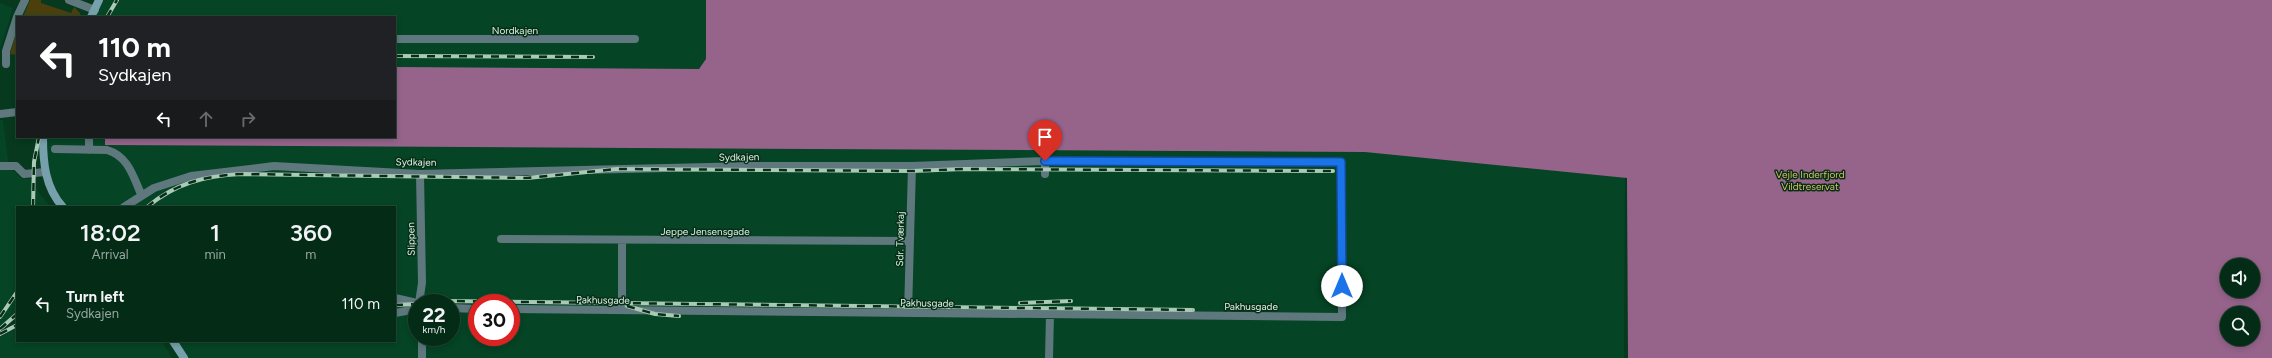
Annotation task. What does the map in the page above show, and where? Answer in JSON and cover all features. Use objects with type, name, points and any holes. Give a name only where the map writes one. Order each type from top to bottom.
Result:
[{"type":"main road","points":[[93,14],[99,0]]},
{"type":"main road","points":[[43,138],[45,172],[51,188],[62,206]]},
{"type":"main road","points":[[174,342],[184,358]]},
{"type":"street","points":[[17,16],[25,0]]},
{"type":"street","points":[[69,0],[93,14]]},
{"type":"street","points":[[6,64],[8,46],[16,20]]},
{"type":"street","name":"Nordkajen","points":[[396,39],[635,39]]},
{"type":"street","points":[[0,114],[16,112]]},
{"type":"street","points":[[89,138],[89,150]]},
{"type":"street","points":[[55,149],[89,150],[115,153],[125,160],[141,194]]},
{"type":"street","points":[[1045,161],[1045,174]]},
{"type":"street","name":"Sydkajen","points":[[125,206],[141,194],[154,188],[191,176],[274,166],[420,174],[703,167],[912,166],[1045,161],[1341,162],[1342,317]]},
{"type":"street","points":[[0,166],[16,166],[24,174],[45,172]]},
{"type":"street","name":"Sdr. Tværkaj","points":[[908,313],[912,166]]},
{"type":"street","name":"Slippen","points":[[420,174],[422,283],[420,294]]},
{"type":"street","name":"Jeppe Jensensgade","points":[[501,239],[910,241]]},
{"type":"street","points":[[622,240],[622,310]]},
{"type":"street","points":[[396,298],[408,301]]},
{"type":"street","name":"Pakhusgade","points":[[520,309],[1342,317]]},
{"type":"street","points":[[396,313],[408,311]]},
{"type":"street","points":[[1049,358],[1050,314]]},
{"type":"street","points":[[422,346],[422,358]]},
{"type":"shaded area","points":[[30,0],[41,0],[41,3],[71,13],[74,7],[80,13],[81,16],[23,16]]},
{"type":"shaded area","points":[[98,0],[833,0],[1620,101],[1625,179],[1624,358],[179,358],[168,342],[396,342],[396,206],[68,206],[51,186],[44,138],[396,138],[396,16],[90,16]]},
{"type":"shaded area","name":"Vejle Inderfjord Vildtreservat","points":[[706,0],[2272,0],[2272,358],[1628,358],[1627,178],[1365,152],[105,145],[105,138],[396,138],[396,67],[699,69],[706,59]]},
{"type":"shaded area","points":[[0,3],[13,8],[0,50]]},
{"type":"shaded area","points":[[16,33],[16,55],[10,54]]},
{"type":"shaded area","points":[[0,120],[3,120],[9,167],[21,178],[32,179],[39,193],[50,206],[16,206],[16,319],[0,326]]},
{"type":"shaded area","points":[[16,329],[16,342],[163,342],[172,358],[0,358],[0,337]]},
{"type":"railway","points":[[108,16],[117,0]]},
{"type":"railway","points":[[396,56],[593,57]]},
{"type":"railway","points":[[33,206],[34,162],[39,138]]},
{"type":"railway","points":[[148,206],[169,192],[191,182],[241,174],[527,178],[617,169],[1333,171]]},
{"type":"railway","points":[[0,317],[16,293]]},
{"type":"railway","points":[[460,301],[1193,310]]},
{"type":"railway","points":[[1020,303],[1071,301]]},
{"type":"railway","points":[[396,305],[408,304]]},
{"type":"railway","points":[[627,306],[655,314],[679,316]]},
{"type":"railway","points":[[0,329],[16,315]]},
{"type":"railway","points":[[0,334],[16,326]]},
{"type":"route","points":[[1045,161],[1341,162],[1342,286]]}]
